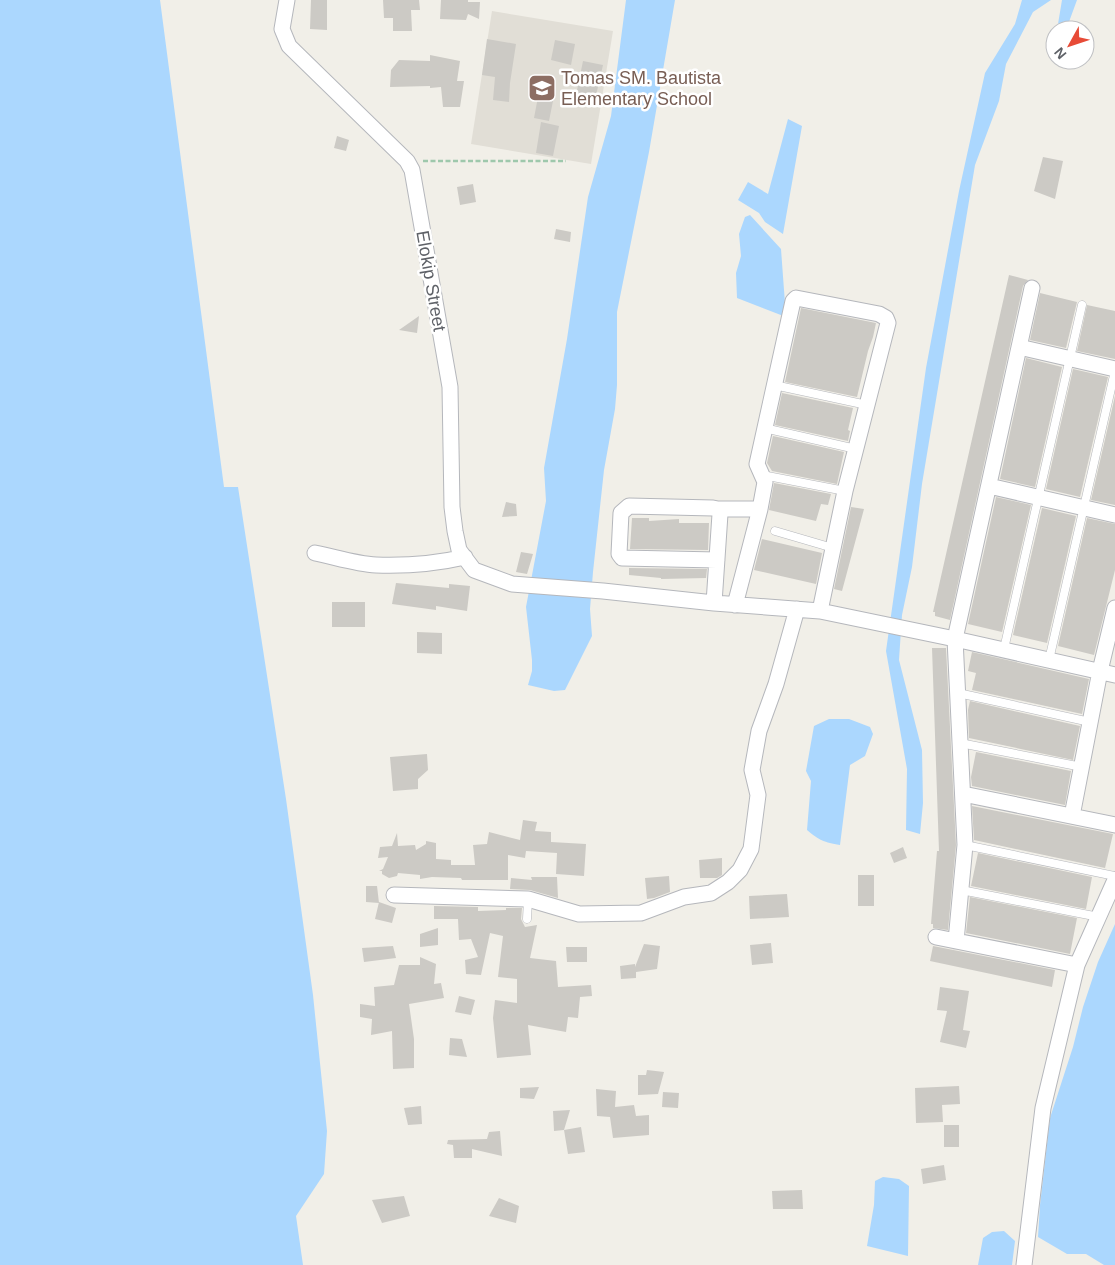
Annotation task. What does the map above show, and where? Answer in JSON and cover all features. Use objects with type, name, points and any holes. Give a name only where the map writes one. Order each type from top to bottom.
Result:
[{"type":"street","points":[[287,0],[282,29],[289,46],[408,161]]},
{"type":"street","name":"Elokip Street","points":[[408,161],[412,170],[450,387],[452,507],[455,531],[459,550],[474,570],[512,584],[820,611],[1108,673]]},
{"type":"street","points":[[956,941],[965,845],[955,639],[1032,288]]},
{"type":"street","points":[[735,605],[760,509],[765,482],[757,464],[764,428],[793,301],[796,298],[879,314],[886,318],[888,323],[845,491],[820,611]]},
{"type":"street","points":[[1019,347],[1115,370]]},
{"type":"street","points":[[988,486],[1115,515]]},
{"type":"street","points":[[717,560],[622,558],[619,554],[621,513],[628,506],[760,509]]},
{"type":"street","points":[[714,603],[720,514],[718,509]]},
{"type":"street","points":[[315,553],[375,565],[402,566],[442,562],[465,557]]},
{"type":"street","points":[[394,895],[486,899],[528,898],[578,914],[640,913],[684,897],[712,894],[740,870],[751,849],[758,795],[752,770],[759,731],[776,684],[797,609]]},
{"type":"street","points":[[1072,816],[1090,722],[1108,673],[1115,611]]},
{"type":"street","points":[[963,794],[1115,825]]},
{"type":"street","points":[[1024,1265],[1043,1108],[1077,965],[1115,878]]},
{"type":"street","points":[[936,937],[1077,965]]},
{"type":"lane","points":[[1004,650],[1082,305]]},
{"type":"lane","points":[[1049,660],[1115,370]]},
{"type":"lane","points":[[773,385],[867,406]]},
{"type":"lane","points":[[764,428],[856,449]]},
{"type":"lane","points":[[762,475],[845,491]]},
{"type":"lane","points":[[775,531],[833,548]]},
{"type":"lane","points":[[958,694],[1090,722]]},
{"type":"lane","points":[[960,743],[1082,768]]},
{"type":"lane","points":[[965,845],[1115,878]]},
{"type":"lane","points":[[961,890],[1099,917]]},
{"type":"lane","points":[[527,919],[528,898]]},
{"type":"path","points":[[408,161],[566,161]]},
{"type":"shaded area","name":"Tomas SM. Bautista Elementary School","points":[[492,11],[613,31],[591,164],[471,144]]},
{"type":"water","points":[[0,0],[160,0],[224,487],[238,487],[286,799],[313,995],[327,1131],[324,1174],[296,1216],[303,1265],[0,1265]]},
{"type":"water","points":[[626,0],[675,0],[649,152],[617,312],[617,385],[615,409],[604,470],[593,572],[590,609],[592,636],[565,690],[554,691],[528,685],[532,671],[532,660],[526,607],[546,501],[544,468],[567,339],[588,197],[611,116]]},
{"type":"water","points":[[1022,0],[1051,0],[1033,12],[1006,64],[999,101],[975,165],[922,484],[912,567],[902,615],[899,660],[922,750],[923,803],[920,834],[906,830],[907,769],[886,651],[926,368],[959,191],[985,73],[1015,24]]},
{"type":"water","points":[[1062,0],[1077,0],[1070,20],[1059,20]]},
{"type":"water","points":[[788,119],[802,126],[783,234],[765,222],[759,213],[738,200],[748,182],[768,194]]},
{"type":"water","points":[[750,215],[781,249],[786,317],[737,298],[736,273],[741,256],[739,234],[745,217]]},
{"type":"water","points":[[829,719],[849,719],[870,727],[873,734],[865,756],[850,765],[840,845],[815,837],[807,830],[811,781],[806,771],[814,726]]},
{"type":"water","points":[[1115,924],[1115,1265],[1104,1265],[1086,1254],[1067,1254],[1038,1237],[1050,1118],[1098,962]]},
{"type":"water","points":[[883,1177],[899,1179],[909,1186],[908,1256],[867,1246],[874,1205],[875,1181]]},
{"type":"water","points":[[1004,1231],[1015,1241],[1012,1265],[978,1265],[983,1238],[992,1232]]},
{"type":"building","points":[[311,0],[327,0],[327,30],[310,29]]},
{"type":"building","points":[[383,0],[419,0],[420,10],[411,10],[412,31],[393,31],[393,18],[384,18]]},
{"type":"building","points":[[441,0],[480,2],[479,19],[468,14],[466,20],[440,19]]},
{"type":"building","points":[[487,39],[516,44],[509,102],[493,100],[495,77],[482,75]]},
{"type":"building","points":[[555,40],[575,44],[571,65],[551,60]]},
{"type":"building","points":[[430,55],[460,61],[457,81],[464,81],[460,107],[443,107],[441,87],[390,87],[391,70],[399,60],[430,61]]},
{"type":"building","points":[[583,61],[603,65],[594,104],[575,100]]},
{"type":"building","points":[[538,97],[553,101],[549,121],[534,118]]},
{"type":"building","points":[[541,122],[559,126],[553,156],[536,153]]},
{"type":"building","points":[[337,136],[349,140],[346,151],[334,148]]},
{"type":"building","points":[[1043,157],[1063,161],[1055,199],[1034,191]]},
{"type":"building","points":[[473,184],[476,202],[460,205],[457,187]]},
{"type":"building","points":[[556,229],[571,232],[570,242],[554,239]]},
{"type":"building","points":[[1009,275],[1028,280],[1023,286],[950,620],[935,616],[935,612],[933,612]]},
{"type":"building","points":[[1040,293],[1077,302],[1066,348],[1030,340]]},
{"type":"building","points":[[1087,305],[1115,311],[1115,359],[1077,351]]},
{"type":"building","points":[[801,308],[876,323],[857,397],[785,382]]},
{"type":"building","points":[[419,316],[417,333],[399,330]]},
{"type":"building","points":[[1026,358],[1062,367],[1035,487],[1000,479]]},
{"type":"building","points":[[1073,369],[1108,377],[1080,497],[1046,489]]},
{"type":"building","points":[[782,393],[853,408],[848,430],[850,431],[848,441],[775,425]]},
{"type":"building","points":[[1115,396],[1115,505],[1091,500]]},
{"type":"building","points":[[773,436],[844,452],[837,484],[772,471],[767,463]]},
{"type":"building","points":[[774,483],[831,494],[828,505],[821,504],[816,521],[769,510]]},
{"type":"building","points":[[996,497],[1031,505],[1002,632],[968,624]]},
{"type":"building","points":[[506,502],[516,504],[517,516],[502,517]]},
{"type":"building","points":[[851,507],[864,509],[842,591],[834,589]]},
{"type":"building","points":[[1042,508],[1076,516],[1047,643],[1013,635]]},
{"type":"building","points":[[632,518],[649,518],[649,521],[679,519],[679,523],[709,523],[708,550],[630,549]]},
{"type":"building","points":[[1087,518],[1115,524],[1115,570],[1094,655],[1058,646]]},
{"type":"building","points":[[762,539],[822,553],[816,584],[754,570]]},
{"type":"building","points":[[521,552],[533,554],[527,574],[516,572]]},
{"type":"building","points":[[629,568],[707,569],[706,578],[661,579],[629,575]]},
{"type":"building","points":[[396,583],[449,588],[449,584],[470,586],[467,611],[436,606],[436,610],[392,604]]},
{"type":"building","points":[[332,602],[365,602],[365,627],[332,627]]},
{"type":"building","points":[[417,632],[442,633],[442,654],[417,653]]},
{"type":"building","points":[[932,648],[946,648],[956,845],[948,930],[933,928],[933,924],[931,924],[937,851],[939,851]]},
{"type":"building","points":[[972,652],[1089,679],[1082,714],[972,690],[976,673],[968,671]]},
{"type":"building","points":[[970,701],[1080,726],[1073,760],[969,738],[968,710]]},
{"type":"building","points":[[976,752],[1071,771],[1065,805],[972,786],[971,777]]},
{"type":"building","points":[[427,754],[428,770],[418,779],[418,789],[393,791],[390,757]]},
{"type":"building","points":[[972,806],[1113,834],[1105,868],[974,840]]},
{"type":"building","points":[[523,820],[537,822],[535,831],[551,832],[551,842],[586,844],[584,876],[556,874],[557,853],[526,851],[525,858],[508,855],[508,880],[462,880],[461,878],[432,877],[420,879],[420,875],[398,873],[397,876],[389,878],[382,874],[382,871],[379,871],[383,869],[388,857],[378,858],[380,847],[392,846],[397,833],[398,846],[415,845],[416,850],[426,844],[426,841],[436,843],[436,859],[451,860],[451,865],[475,865],[473,845],[487,844],[489,832],[520,840]]},
{"type":"building","points":[[903,847],[907,858],[894,863],[890,853]]},
{"type":"building","points":[[978,853],[1092,877],[1086,909],[971,886]]},
{"type":"building","points":[[722,858],[722,875],[717,878],[700,878],[699,860]]},
{"type":"building","points":[[858,875],[874,875],[874,906],[858,906]]},
{"type":"building","points":[[669,876],[670,892],[647,899],[645,878]]},
{"type":"building","points":[[531,877],[557,877],[558,898],[530,890],[510,889],[511,878],[532,880]]},
{"type":"building","points":[[366,886],[377,886],[379,903],[366,902]]},
{"type":"building","points":[[787,894],[789,917],[750,919],[749,896]]},
{"type":"building","points":[[970,897],[1077,918],[1070,954],[966,933]]},
{"type":"building","points":[[379,902],[396,908],[392,923],[375,919]]},
{"type":"building","points":[[434,906],[478,907],[478,911],[522,908],[521,919],[525,927],[537,925],[530,958],[556,961],[558,987],[591,985],[592,996],[580,997],[578,1018],[568,1017],[566,1032],[528,1025],[531,1055],[497,1058],[493,1018],[495,1000],[517,1003],[517,979],[498,977],[503,936],[490,933],[481,975],[466,974],[465,960],[478,957],[471,939],[459,940],[458,919],[434,919]]},
{"type":"building","points":[[438,928],[438,945],[420,947],[420,934]]},
{"type":"building","points":[[771,943],[773,963],[752,965],[750,945]]},
{"type":"building","points":[[644,944],[660,946],[657,969],[636,972],[636,978],[621,979],[620,966],[635,964],[635,967]]},
{"type":"building","points":[[393,946],[396,958],[364,962],[362,948]]},
{"type":"building","points":[[933,946],[1055,970],[1052,987],[930,961]]},
{"type":"building","points":[[566,947],[587,947],[587,962],[567,962]]},
{"type":"building","points":[[420,957],[436,964],[434,984],[441,983],[444,998],[409,1004],[414,1039],[414,1068],[393,1069],[392,1031],[371,1035],[372,1019],[360,1017],[360,1004],[375,1006],[374,987],[394,985],[399,965],[420,965]]},
{"type":"building","points":[[940,987],[969,991],[963,1030],[970,1031],[966,1048],[940,1042],[947,1011],[937,1010]]},
{"type":"building","points":[[459,996],[475,1000],[471,1015],[455,1012]]},
{"type":"building","points":[[450,1038],[462,1039],[467,1057],[449,1055]]},
{"type":"building","points":[[647,1070],[664,1072],[658,1094],[638,1095],[638,1075],[646,1075]]},
{"type":"building","points":[[959,1086],[960,1104],[942,1105],[943,1122],[916,1123],[915,1088]]},
{"type":"building","points":[[539,1087],[534,1099],[520,1098],[520,1088]]},
{"type":"building","points":[[596,1089],[616,1091],[615,1107],[634,1105],[636,1116],[649,1115],[649,1135],[613,1138],[610,1117],[597,1116]]},
{"type":"building","points":[[663,1092],[679,1093],[678,1108],[662,1107]]},
{"type":"building","points":[[421,1106],[422,1124],[408,1125],[404,1108]]},
{"type":"building","points":[[570,1110],[564,1130],[554,1131],[553,1111]]},
{"type":"building","points":[[944,1125],[959,1125],[959,1147],[944,1147]]},
{"type":"building","points":[[581,1127],[585,1152],[568,1154],[564,1130]]},
{"type":"building","points":[[500,1131],[502,1156],[472,1149],[472,1158],[454,1158],[453,1145],[447,1144],[448,1140],[487,1139],[489,1132]]},
{"type":"building","points":[[944,1165],[946,1180],[923,1184],[921,1169]]},
{"type":"building","points":[[802,1190],[803,1209],[773,1209],[772,1191]]},
{"type":"building","points":[[404,1196],[410,1216],[382,1223],[372,1200]]},
{"type":"building","points":[[499,1198],[519,1206],[516,1223],[489,1216]]},
{"type":"place","name":"Tomas SM. Bautista Elementary School","points":[[542,88]]}]
